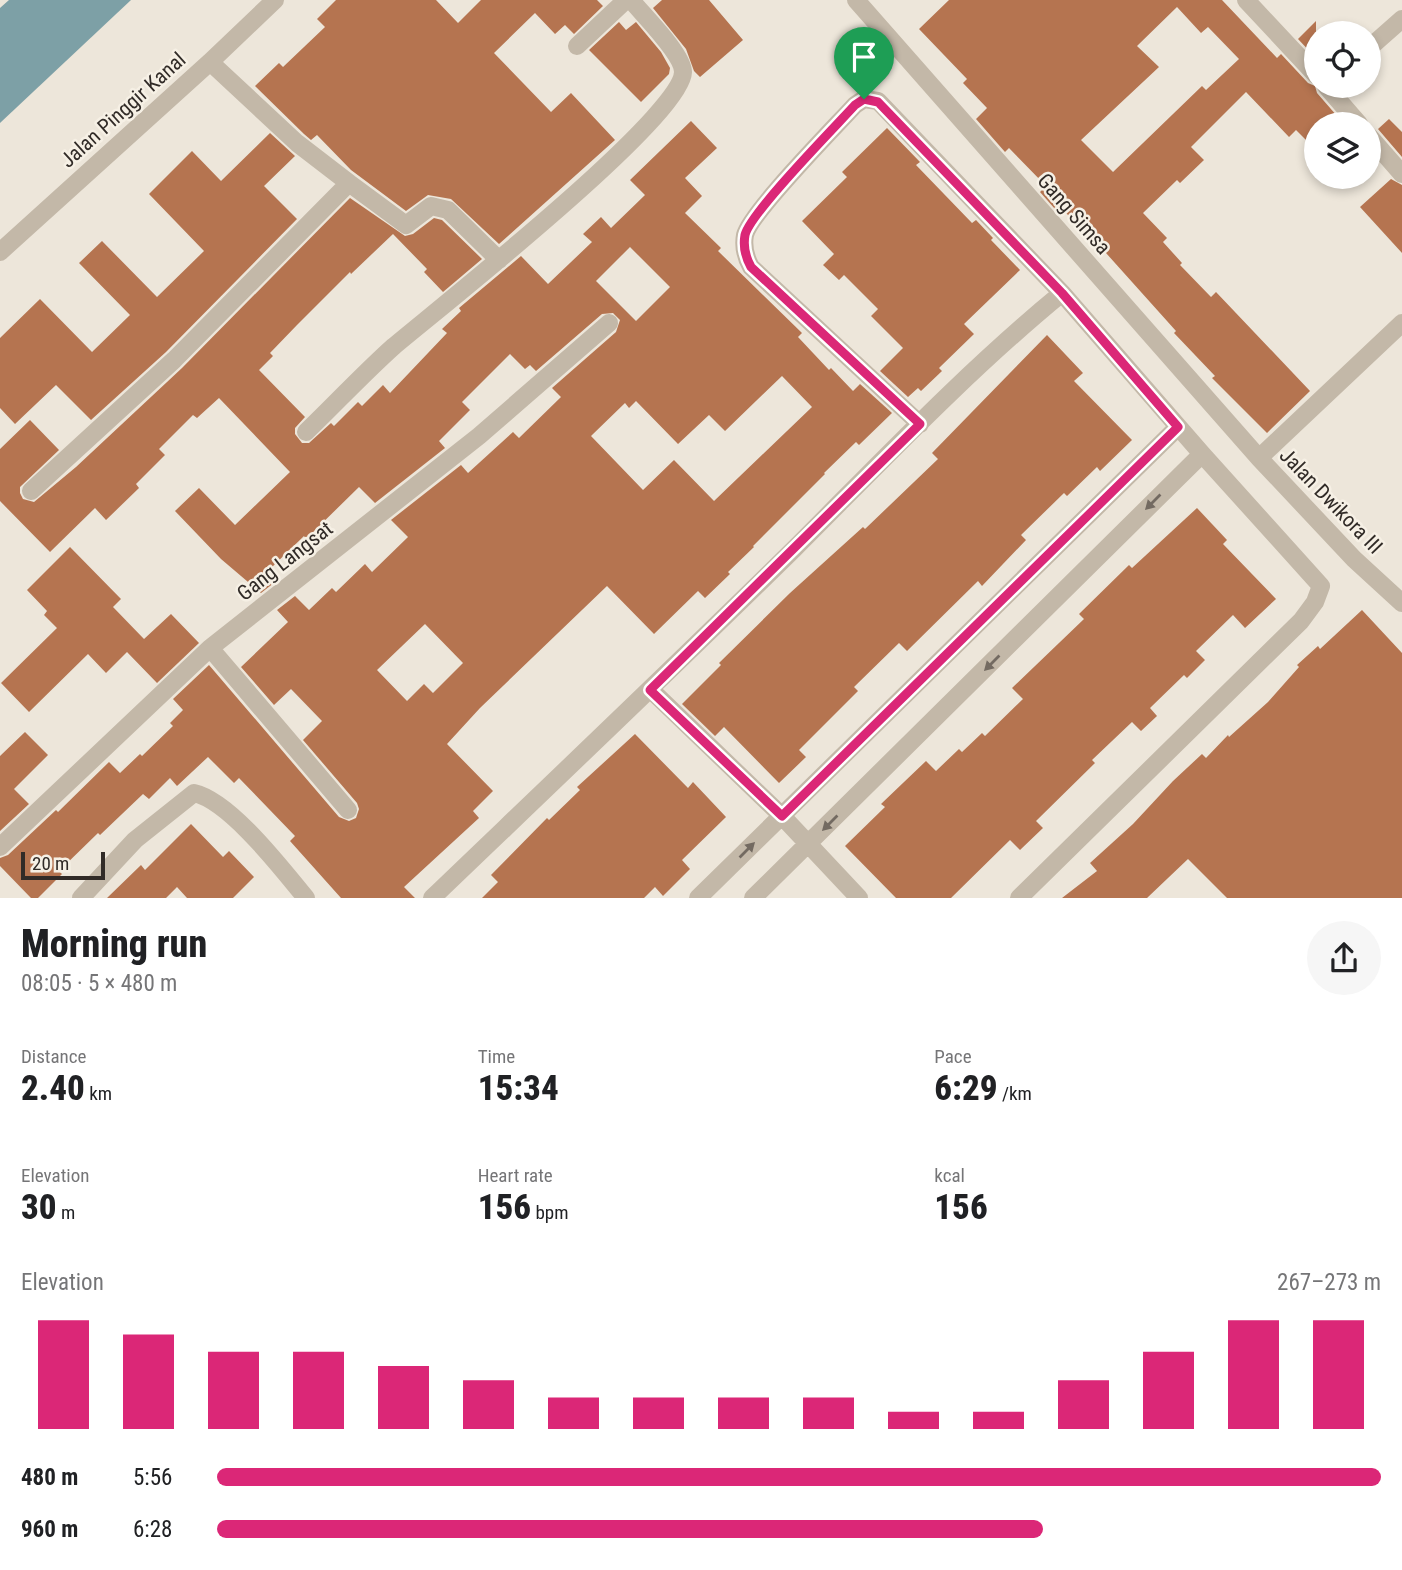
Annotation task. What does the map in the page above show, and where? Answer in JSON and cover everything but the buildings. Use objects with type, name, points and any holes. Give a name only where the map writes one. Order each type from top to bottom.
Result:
[{"type":"street","name":"Jalan Pinggir Kanal","points":[[0,252],[275,0]]},
{"type":"street","points":[[306,432],[395,346],[452,301],[570,198],[646,127],[678,89],[683,71],[676,54],[628,0],[577,46]]},
{"type":"street","name":"Gang Simsa","points":[[856,0],[1258,458]]},
{"type":"street","points":[[1251,2],[1304,61]]},
{"type":"street","points":[[1381,38],[1402,19]]},
{"type":"street","points":[[210,62],[297,143],[406,225],[430,206],[448,210],[499,260]]},
{"type":"street","points":[[1337,98],[1349,112]]},
{"type":"street","points":[[920,424],[751,267],[745,257],[745,234],[759,212],[855,105],[864,99],[878,102],[1062,293],[1321,586],[1319,594],[1301,621],[1019,898]]},
{"type":"street","points":[[1381,150],[1402,174]]},
{"type":"street","points":[[31,491],[174,359],[349,183]]},
{"type":"street","points":[[432,898],[650,690],[920,424],[1062,293]]},
{"type":"street","name":"Gang Langsat","points":[[0,847],[210,648],[479,436],[609,323]]},
{"type":"street","points":[[1258,458],[1402,323]]},
{"type":"street","points":[[698,898],[1178,427]]},
{"type":"street","points":[[753,898],[1202,454]]},
{"type":"street","name":"Jalan Dwikora III","points":[[1258,458],[1354,559],[1402,603]]},
{"type":"street","points":[[210,648],[348,810]]},
{"type":"street","points":[[650,690],[782,816],[859,898]]},
{"type":"street","points":[[81,898],[135,840],[194,793],[205,795],[258,841],[306,898]]},
{"type":"water","points":[[9,0],[131,0],[0,123],[0,8]]},
{"type":"route","points":[[864,99],[878,102],[1062,293],[1178,427],[782,816],[650,690],[920,424],[751,267],[745,257],[745,234],[759,212],[855,105],[864,99]]}]
